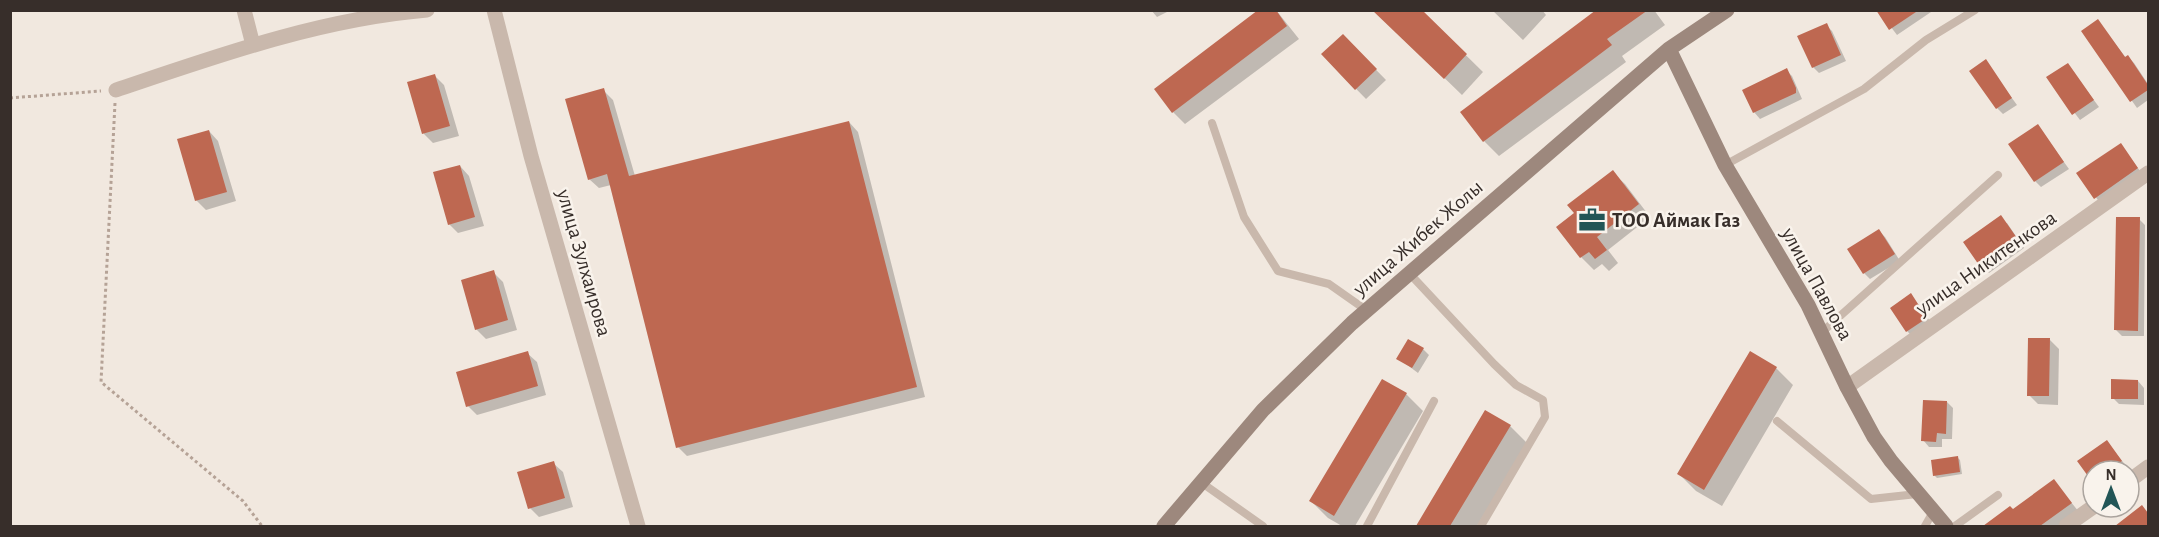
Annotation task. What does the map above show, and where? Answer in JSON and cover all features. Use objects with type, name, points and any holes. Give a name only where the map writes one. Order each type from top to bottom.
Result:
[{"type":"street","points":[[244,10],[253,45]]},
{"type":"street","points":[[116,90],[253,45],[384,14],[427,10]]},
{"type":"street","name":"улица Зулхаирова","points":[[494,10],[531,156],[638,526]]},
{"type":"street","name":"улица Жибек Жолы","points":[[1164,526],[1263,410],[1366,310],[1669,49],[1727,10]]},
{"type":"street","name":"улица Павлова","points":[[1669,49],[1725,165],[1808,305],[1847,387],[1875,437],[1917,494],[1946,526]]},
{"type":"street","name":"улица Никитенкова","points":[[1847,387],[2148,173]]},
{"type":"street","points":[[2066,526],[2081,515]]},
{"type":"lane","points":[[1725,165],[1864,89],[1926,40],[1975,10]]},
{"type":"lane","points":[[1212,123],[1244,218],[1278,271],[1329,284],[1366,310]]},
{"type":"lane","points":[[1821,333],[1998,176]]},
{"type":"lane","points":[[1409,273],[1494,364],[1516,385],[1543,400],[1546,408],[1545,417],[1481,526]]},
{"type":"lane","points":[[1367,526],[1434,400]]},
{"type":"lane","points":[[1777,420],[1871,499],[1917,494]]},
{"type":"lane","points":[[1202,483],[1263,526]]},
{"type":"lane","points":[[1955,526],[1998,495]]},
{"type":"lane","points":[[1925,526],[1933,512]]},
{"type":"path","points":[[10,98],[116,90],[101,382],[243,501],[262,526]]},
{"type":"building","points":[[1258,10],[1276,10],[1287,26],[1172,113],[1154,89]]},
{"type":"building","points":[[1372,10],[1422,10],[1467,54],[1444,79]]},
{"type":"building","points":[[1596,10],[1648,10],[1607,39],[1612,45],[1483,142],[1460,112]]},
{"type":"building","points":[[1876,10],[1919,10],[1889,30]]},
{"type":"building","points":[[2098,19],[2125,57],[2128,55],[2148,85],[2148,90],[2130,102],[2081,31]]},
{"type":"building","points":[[1827,23],[1841,55],[1812,68],[1797,36]]},
{"type":"building","points":[[1343,34],[1377,69],[1355,90],[1321,54]]},
{"type":"building","points":[[1986,59],[2012,98],[1996,109],[1969,71]]},
{"type":"building","points":[[2068,63],[2094,100],[2072,115],[2046,77]]},
{"type":"building","points":[[1787,68],[1796,93],[1753,113],[1742,90]]},
{"type":"building","points":[[435,74],[450,126],[422,134],[407,82]]},
{"type":"building","points":[[604,88],[629,176],[849,121],[917,387],[676,448],[607,174],[588,180],[565,99]]},
{"type":"building","points":[[2038,124],[2064,162],[2034,182],[2008,144]]},
{"type":"building","points":[[209,130],[227,192],[195,201],[177,139]]},
{"type":"building","points":[[2121,143],[2138,168],[2094,199],[2076,173]]},
{"type":"building","points":[[460,165],[475,217],[448,225],[433,172]]},
{"type":"building","name":"ТОО Аймак Газ","points":[[1613,170],[1639,204],[1597,237],[1607,250],[1595,259],[1589,252],[1580,258],[1556,227],[1574,213],[1567,205]]},
{"type":"building","points":[[2001,215],[2019,241],[1981,268],[1963,242]]},
{"type":"building","points":[[2116,217],[2140,217],[2138,331],[2114,330]]},
{"type":"building","points":[[1879,229],[1895,254],[1863,274],[1847,249]]},
{"type":"building","points":[[494,270],[508,320],[475,330],[461,280]]},
{"type":"building","points":[[1911,293],[1927,318],[1906,332],[1890,308]]},
{"type":"building","points":[[2028,338],[2050,338],[2049,396],[2027,396]]},
{"type":"building","points":[[1408,339],[1424,348],[1412,368],[1396,359]]},
{"type":"building","points":[[528,351],[538,386],[466,407],[456,372]]},
{"type":"building","points":[[1750,351],[1777,367],[1704,490],[1677,474]]},
{"type":"building","points":[[1382,379],[1407,393],[1334,516],[1309,501]]},
{"type":"building","points":[[2111,379],[2138,380],[2138,399],[2111,399]]},
{"type":"building","points":[[1923,400],[1947,401],[1946,434],[1937,433],[1936,442],[1921,441]]},
{"type":"building","points":[[1485,410],[1511,425],[1450,526],[1416,526]]},
{"type":"building","points":[[2107,440],[2121,459],[2081,459],[2081,466],[2077,461]]},
{"type":"building","points":[[1958,456],[1960,472],[1933,476],[1931,460]]},
{"type":"building","points":[[554,461],[565,498],[528,509],[517,472]]},
{"type":"building","points":[[2054,479],[2072,503],[2040,526],[1983,526],[2010,506],[2013,509]]},
{"type":"building","points":[[2141,506],[2148,513],[2148,526],[2115,526],[2124,519],[2141,519]]},
{"type":"place","name":"ТОО Аймак Газ","points":[[1592,220]]}]
